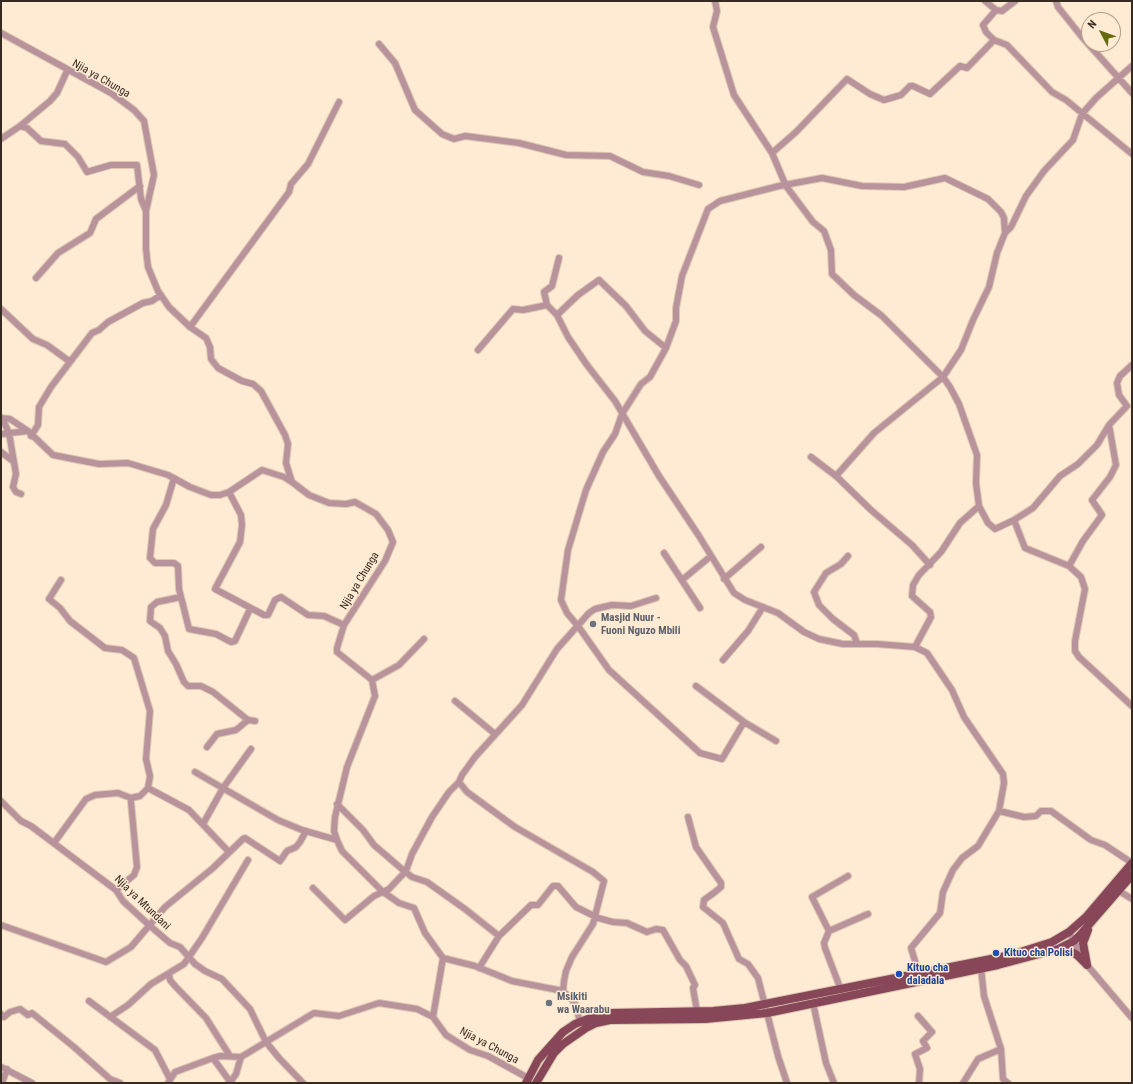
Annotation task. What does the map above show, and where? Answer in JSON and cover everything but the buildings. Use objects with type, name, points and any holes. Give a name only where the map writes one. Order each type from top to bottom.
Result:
[{"type":"main road","points":[[527,1080],[538,1060],[550,1044],[563,1032],[580,1022],[611,1013],[697,1012],[745,1008],[766,1009],[841,990],[1010,955],[1052,942],[1069,932],[1086,917],[1132,863]]},
{"type":"main road","points":[[536,1083],[550,1060],[563,1044],[596,1023],[610,1020],[718,1018],[766,1009],[813,1003],[981,968],[1058,949],[1074,941],[1132,875]]},
{"type":"main road","points":[[1087,965],[1083,943],[1085,934],[1092,922]]},
{"type":"main road","points":[[1058,949],[1067,949],[1077,955],[1087,965]]},
{"type":"street","points":[[715,1],[717,11],[713,27],[734,95],[772,153],[786,186],[813,222],[824,231],[831,250],[832,274],[854,295],[882,316],[943,376],[959,404],[977,455],[976,483],[979,506],[988,523],[995,528],[1014,520],[1033,508],[1060,476],[1078,464],[1097,445],[1109,425],[1127,406],[1116,389],[1120,376],[1132,365]]},
{"type":"street","points":[[985,1],[996,10],[1002,11],[1015,1]]},
{"type":"street","points":[[1056,1],[1058,7],[1082,38],[1132,93]]},
{"type":"street","points":[[996,10],[983,25],[986,32],[994,40],[1007,45],[1052,92],[1066,100],[1132,154]]},
{"type":"street","name":"Njia ya Chunga","points":[[1,33],[67,71],[111,93],[134,110],[144,121],[154,175],[146,212],[148,267],[161,294],[169,307],[190,328],[206,338],[210,347],[211,359],[218,368],[242,381],[253,384],[264,396],[285,435],[288,444],[286,463],[292,482],[309,495],[329,503],[346,504],[355,502],[376,514],[388,530],[393,542],[385,561],[344,626],[337,652],[372,680]]},
{"type":"street","points":[[772,153],[796,132],[847,79],[870,94],[884,100],[901,95],[910,86],[930,94],[960,66],[967,68],[994,40]]},
{"type":"street","points":[[379,44],[395,63],[415,110],[442,134],[454,139],[465,136],[518,143],[566,156],[610,156],[643,172],[670,176],[699,184]]},
{"type":"street","points":[[836,476],[874,433],[943,376],[961,350],[973,320],[989,287],[997,253],[1005,233],[1011,227],[1026,196],[1044,171],[1074,140],[1082,114],[1096,98],[1132,66]]},
{"type":"street","points":[[1,139],[20,126],[57,93],[67,71]]},
{"type":"street","points":[[190,328],[289,192],[291,184],[308,164],[339,102]]},
{"type":"street","points":[[20,126],[27,128],[41,141],[65,144],[78,157],[87,172],[111,164],[137,165],[146,212]]},
{"type":"street","points":[[744,722],[722,759],[700,752],[608,670],[578,626],[567,613],[561,600],[568,550],[586,490],[603,452],[615,434],[622,414],[641,384],[650,377],[666,348],[676,321],[676,308],[682,276],[708,209],[720,201],[822,178],[862,186],[904,187],[945,178],[988,199],[1001,212],[1004,218],[1005,233]]},
{"type":"street","points":[[36,278],[58,253],[90,233],[96,219],[140,186]]},
{"type":"street","points":[[559,258],[552,286],[544,292],[547,305],[557,315],[568,337],[615,401],[667,490],[734,593],[745,600],[778,614],[804,632],[819,640],[843,644],[915,648],[927,653],[933,659],[957,699],[964,717],[1003,774],[1004,783],[1000,811],[978,846],[962,858],[953,870],[943,892],[940,913],[911,948],[919,974]]},
{"type":"street","points":[[557,315],[578,295],[599,280],[626,306],[645,331],[666,348]]},
{"type":"street","points":[[30,434],[38,425],[40,407],[69,361],[92,333],[99,330],[108,322],[143,303],[152,301],[161,294]]},
{"type":"street","points":[[478,350],[513,309],[523,310],[547,305]]},
{"type":"street","points":[[1,309],[33,339],[47,345],[69,361]]},
{"type":"street","points":[[2,418],[10,420],[30,434],[52,455],[99,464],[128,463],[174,478],[211,495],[220,495],[229,492],[262,470],[284,477],[292,482]]},
{"type":"street","points":[[2,418],[9,433],[16,474],[13,487],[16,492],[21,494]]},
{"type":"street","points":[[1069,566],[1083,541],[1102,515],[1092,500],[1110,477],[1116,465],[1109,425]]},
{"type":"street","points":[[1,434],[30,434]]},
{"type":"street","points":[[1,452],[13,461]]},
{"type":"street","points":[[811,457],[836,476],[871,510],[912,545],[930,564]]},
{"type":"street","points":[[174,478],[166,505],[153,529],[150,558],[155,563],[174,563],[178,566],[181,597],[189,629],[216,634],[231,642],[235,641],[250,609]]},
{"type":"street","points":[[229,492],[241,515],[242,525],[240,542],[215,589],[250,609],[264,615],[268,615],[275,600],[281,597],[308,614],[324,616],[344,626]]},
{"type":"street","points":[[915,648],[931,617],[930,612],[912,596],[911,590],[919,575],[941,552],[960,523],[979,506]]},
{"type":"street","points":[[1014,520],[1025,548],[1069,566],[1081,577],[1085,589],[1075,641],[1075,650],[1079,657],[1132,706]]},
{"type":"street","points":[[724,578],[761,547]]},
{"type":"street","points":[[664,553],[700,608]]},
{"type":"street","points":[[682,580],[711,556]]},
{"type":"street","points":[[848,556],[841,564],[826,573],[814,592],[819,605],[854,635],[857,644]]},
{"type":"street","points":[[54,843],[86,799],[95,795],[118,793],[131,798],[140,796],[148,788],[150,776],[146,759],[150,711],[134,658],[122,650],[106,648],[70,621],[60,608],[49,599],[61,580]]},
{"type":"street","points":[[181,597],[158,602],[151,607],[150,621],[160,628],[165,636],[168,651],[184,682],[188,686],[201,686],[213,692],[248,720],[255,720]]},
{"type":"street","points":[[313,888],[345,920],[382,891],[389,889],[406,871],[412,854],[432,816],[449,792],[459,782],[465,770],[495,734],[522,705],[549,660],[578,626],[595,609],[612,605],[631,606],[656,598]]},
{"type":"street","points":[[723,660],[748,631],[763,607]]},
{"type":"street","points":[[424,640],[398,664],[372,680],[375,696],[347,766],[337,804],[334,831],[337,840],[342,850],[382,891],[399,903],[414,908],[426,933],[444,958],[479,968],[512,981],[563,991],[575,1002],[580,1022]]},
{"type":"street","points":[[696,686],[744,722],[776,741]]},
{"type":"street","points":[[455,701],[495,734]]},
{"type":"street","points":[[207,747],[217,734],[236,730],[248,720]]},
{"type":"street","points":[[203,824],[224,788],[251,749]]},
{"type":"street","points":[[195,772],[278,820],[337,840]]},
{"type":"street","points":[[459,782],[467,792],[515,827],[600,876],[604,881],[593,924],[566,971],[563,991]]},
{"type":"street","points":[[148,788],[189,810],[229,852]]},
{"type":"street","points":[[116,890],[134,875],[137,867],[131,798]]},
{"type":"street","name":"Njia ya Mtundani","points":[[1,801],[21,821],[31,826],[116,890],[123,901],[170,943],[180,947],[205,971],[222,979],[243,999],[257,1021],[266,1042],[278,1058],[303,1083]]},
{"type":"street","points":[[337,804],[363,830],[374,845],[412,877],[422,879],[465,909],[499,936]]},
{"type":"street","points":[[1000,811],[1024,817],[1036,816],[1041,811],[1052,811],[1091,840],[1105,845],[1132,863]]},
{"type":"street","points":[[688,817],[696,847],[721,883],[720,887],[704,900],[703,907],[718,918],[727,930],[739,959],[752,968],[758,978],[787,1083]]},
{"type":"street","points":[[1,925],[106,962],[131,947],[165,907],[213,868],[245,838],[280,861],[287,851],[296,847],[306,830]]},
{"type":"street","points":[[110,1017],[128,1005],[151,984],[184,964],[202,938],[248,860]]},
{"type":"street","points":[[829,931],[812,897],[848,876]]},
{"type":"street","points":[[479,968],[499,936],[531,905],[538,905],[552,886],[558,886],[576,907],[594,917],[607,921],[628,923],[647,932],[656,929],[663,930],[680,960],[686,966],[695,986],[693,988],[697,1012]]},
{"type":"street","points":[[1119,891],[1132,899]]},
{"type":"street","points":[[841,990],[824,943],[829,931],[868,914]]},
{"type":"street","points":[[1069,932],[1087,965],[1132,1018]]},
{"type":"street","points":[[169,1081],[175,1072],[213,1058],[220,1056],[241,1057],[314,1013],[339,1016],[379,1003],[417,1009],[433,1017],[444,958]]},
{"type":"street","points":[[981,968],[984,996],[1001,1049],[1003,1079],[1008,1083]]},
{"type":"street","points":[[169,974],[170,980],[175,986],[206,1018],[230,1056]]},
{"type":"street","points":[[89,1001],[155,1050],[169,1081]]},
{"type":"street","points":[[813,1003],[826,1063],[834,1083]]},
{"type":"street","points":[[1,1014],[4,1017],[10,1012],[20,1009],[28,1015],[32,1013],[110,1079],[120,1083]]},
{"type":"street","points":[[918,1016],[932,1032],[923,1040],[927,1048],[915,1054],[920,1069],[919,1083]]},
{"type":"street","name":"Njia ya Chunga","points":[[433,1017],[446,1035],[470,1050],[488,1056],[527,1080]]},
{"type":"street","points":[[963,1083],[978,1060],[1001,1049]]},
{"type":"street","points":[[232,1083],[231,1080],[236,1074],[241,1057]]},
{"type":"street","points":[[213,1058],[232,1083]]},
{"type":"street","points":[[2,1083],[4,1068],[32,1083]]},
{"type":"place","name":"Masjid Nuur - Fuoni Nguzo Mbili","points":[[593,624]]},
{"type":"place","name":"Kituo cha Polisi","points":[[996,953]]},
{"type":"place","name":"Kituo cha daladala","points":[[899,974]]},
{"type":"place","name":"Msikiti wa Waarabu","points":[[549,1003]]}]
